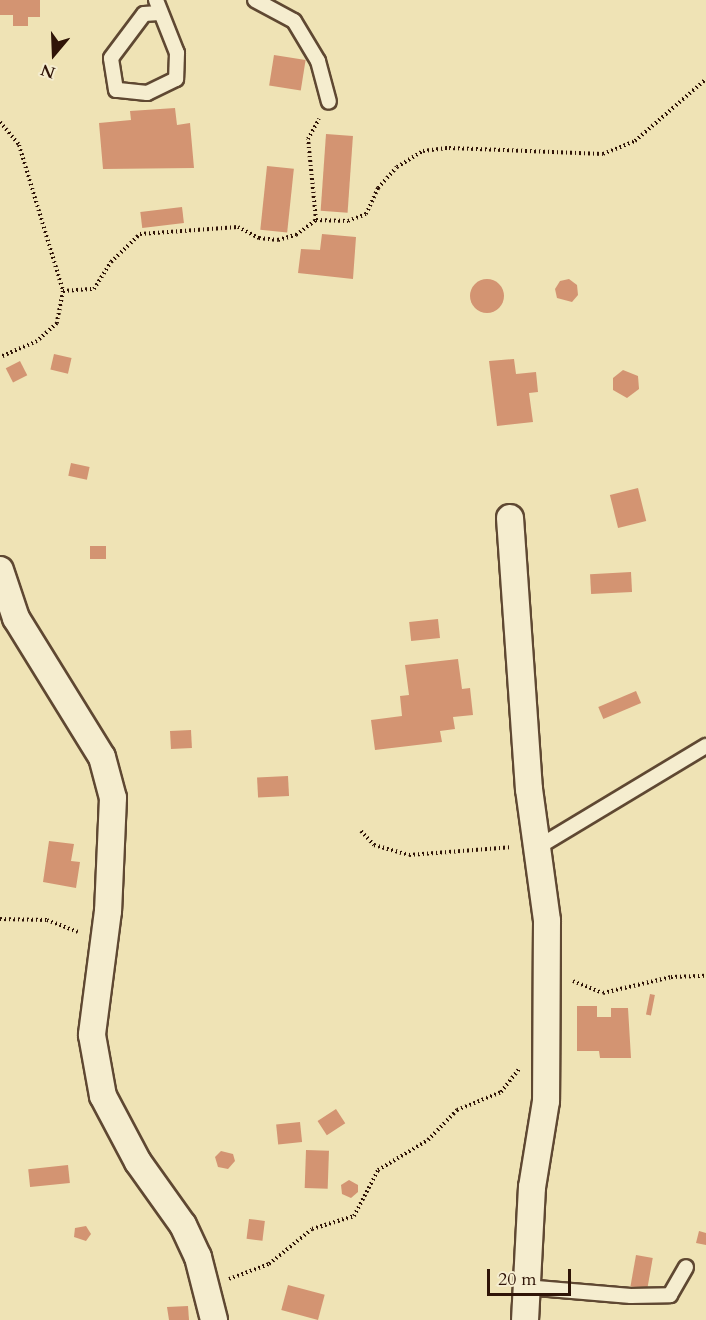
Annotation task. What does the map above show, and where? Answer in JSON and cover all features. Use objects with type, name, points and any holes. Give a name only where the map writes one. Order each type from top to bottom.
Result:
[{"type":"street","points":[[510,518],[530,789],[540,846],[547,971],[546,1101],[532,1187],[525,1320]]},
{"type":"street","points":[[0,570],[16,618],[102,757],[113,798],[106,936],[92,1035],[103,1096],[138,1162],[183,1225],[208,1288],[214,1320]]},
{"type":"lane","points":[[255,0],[294,21],[318,60],[329,102]]},
{"type":"lane","points":[[157,7],[177,53],[176,79],[147,93],[116,90],[111,58],[144,14],[157,7]]},
{"type":"lane","points":[[540,846],[706,746]]},
{"type":"lane","points":[[525,1287],[631,1296],[670,1295],[687,1268]]},
{"type":"path","points":[[63,291],[94,289],[111,262],[140,234],[238,227],[259,238],[278,240],[296,235],[316,220],[348,221],[366,214],[378,188],[397,167],[423,151],[449,148],[603,154],[635,141],[706,79]]},
{"type":"path","points":[[316,220],[308,139],[329,102]]},
{"type":"path","points":[[0,122],[20,145],[63,291],[57,323],[37,340],[0,357]]},
{"type":"path","points":[[362,831],[374,845],[409,855],[540,846]]},
{"type":"path","points":[[0,919],[47,920],[106,936]]},
{"type":"path","points":[[547,971],[603,993],[671,977],[706,976]]},
{"type":"path","points":[[208,1288],[269,1264],[312,1229],[354,1216],[378,1170],[428,1140],[457,1110],[501,1092],[533,1051],[547,1047]]},
{"type":"building","points":[[0,0],[40,0],[40,17],[28,17],[28,26],[13,26],[13,15],[0,15]]},
{"type":"building","points":[[274,55],[306,60],[301,91],[269,86]]},
{"type":"building","points":[[175,108],[177,125],[190,123],[194,168],[103,169],[99,123],[131,120],[130,111]]},
{"type":"building","points":[[326,134],[353,136],[348,213],[321,211]]},
{"type":"building","points":[[267,166],[294,169],[287,232],[260,230]]},
{"type":"building","points":[[182,207],[184,223],[142,228],[140,212]]},
{"type":"building","points":[[322,234],[356,237],[353,279],[298,273],[301,249],[320,250]]},
{"type":"building","points":[[487,279],[499,284],[504,296],[499,308],[487,313],[475,308],[470,296],[475,284]]},
{"type":"building","points":[[569,279],[577,285],[578,295],[572,302],[557,298],[555,289],[560,281]]},
{"type":"building","points":[[54,354],[72,358],[68,374],[50,370]]},
{"type":"building","points":[[514,359],[516,374],[536,372],[538,392],[529,393],[533,422],[497,426],[489,361]]},
{"type":"building","points":[[20,361],[27,375],[13,383],[6,368]]},
{"type":"building","points":[[623,370],[638,376],[639,389],[627,398],[613,390],[613,378]]},
{"type":"building","points":[[71,463],[90,467],[87,480],[68,476]]},
{"type":"building","points":[[638,488],[646,521],[618,528],[610,495]]},
{"type":"building","points":[[90,546],[106,546],[106,559],[90,559]]},
{"type":"building","points":[[631,572],[632,592],[591,594],[590,574]]},
{"type":"building","points":[[438,619],[440,638],[411,641],[409,622]]},
{"type":"building","points":[[458,659],[462,689],[470,688],[473,715],[453,717],[455,729],[440,731],[442,742],[375,750],[371,720],[402,716],[400,696],[409,695],[405,665]]},
{"type":"building","points":[[636,691],[641,703],[603,719],[598,707]]},
{"type":"building","points":[[191,730],[192,748],[171,749],[170,731]]},
{"type":"building","points":[[288,776],[289,796],[258,798],[257,778]]},
{"type":"building","points":[[49,841],[74,844],[71,861],[80,862],[76,888],[43,882]]},
{"type":"building","points":[[650,994],[655,995],[651,1016],[646,1015]]},
{"type":"building","points":[[577,1006],[597,1006],[597,1017],[611,1017],[611,1008],[628,1008],[631,1058],[600,1058],[599,1051],[577,1051]]},
{"type":"building","points":[[336,1109],[345,1123],[327,1135],[318,1121]]},
{"type":"building","points":[[300,1122],[302,1142],[278,1144],[276,1125]]},
{"type":"building","points":[[306,1150],[329,1151],[328,1189],[305,1188]]},
{"type":"building","points":[[221,1151],[233,1154],[235,1161],[228,1169],[218,1167],[215,1157]]},
{"type":"building","points":[[68,1165],[70,1183],[30,1187],[28,1169]]},
{"type":"building","points":[[349,1180],[358,1185],[358,1192],[351,1198],[342,1194],[341,1185]]},
{"type":"building","points":[[249,1219],[265,1221],[262,1241],[247,1239]]},
{"type":"building","points":[[86,1226],[91,1234],[86,1241],[74,1237],[75,1228]]},
{"type":"building","points":[[699,1231],[706,1233],[706,1245],[696,1243]]},
{"type":"building","points":[[636,1255],[653,1258],[647,1289],[630,1287]]},
{"type":"building","points":[[288,1285],[325,1295],[318,1320],[281,1310]]},
{"type":"building","points":[[188,1306],[189,1320],[169,1320],[167,1307]]}]
